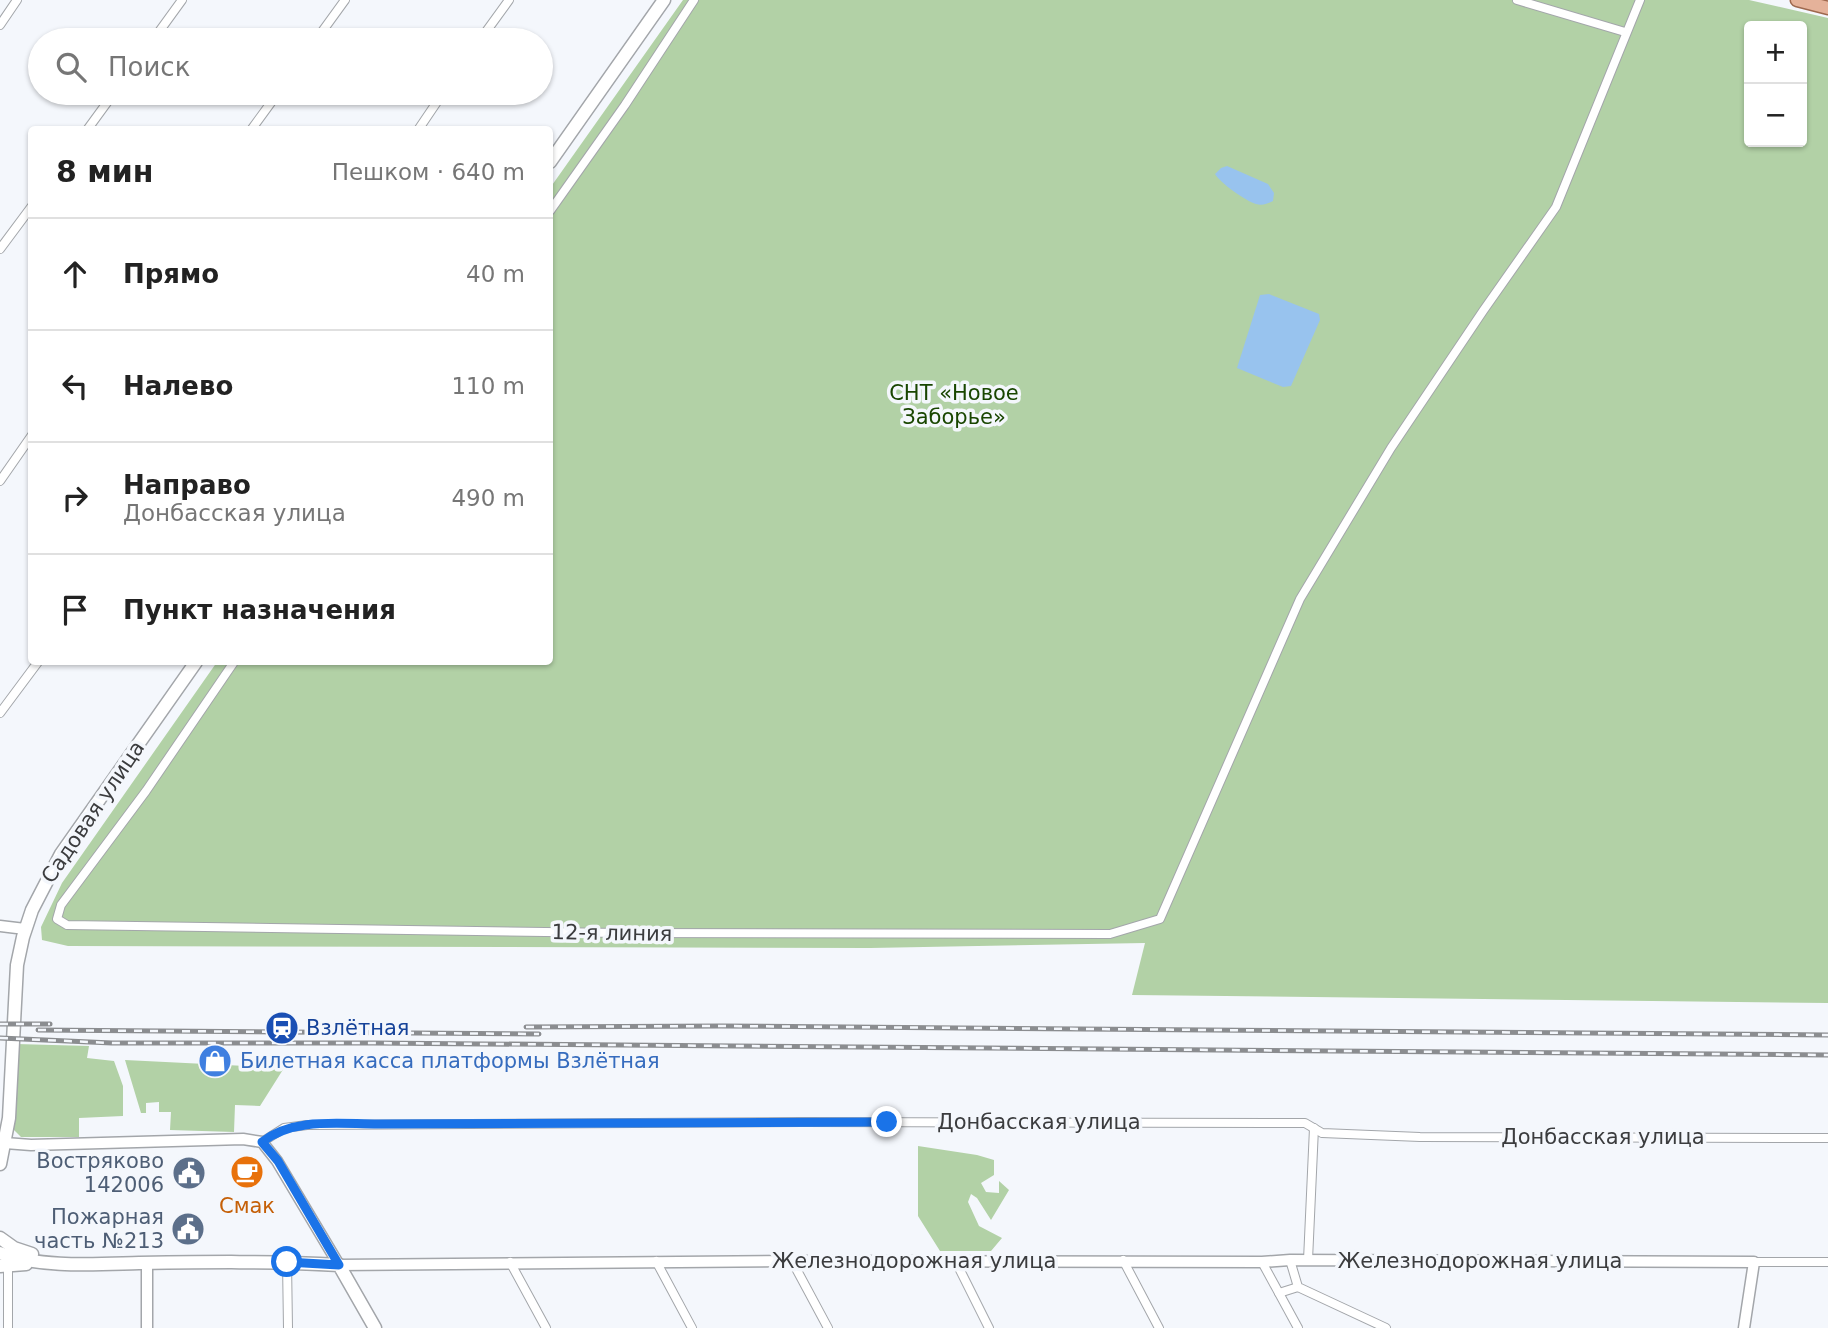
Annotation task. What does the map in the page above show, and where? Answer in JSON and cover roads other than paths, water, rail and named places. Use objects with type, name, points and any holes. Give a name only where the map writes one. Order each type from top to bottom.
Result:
[{"type":"main road","points":[[553,158],[664,0]]},
{"type":"main road","points":[[1797,0],[1828,8]]},
{"type":"main road","name":"Садовая улица","points":[[0,1163],[12,1072],[17,965],[25,929],[61,854],[194,665]]},
{"type":"main road","points":[[0,1238],[23,1251],[73,1262]]},
{"type":"main road","name":"Железнодорожная улица","points":[[4,1260],[287,1262],[339,1265]]},
{"type":"main road","points":[[339,1265],[375,1328]]},
{"type":"street","points":[[0,24],[17,0]]},
{"type":"street","points":[[162,28],[182,0]]},
{"type":"street","points":[[325,28],[345,0]]},
{"type":"street","points":[[553,207],[625,105],[694,0]]},
{"type":"street","points":[[1517,0],[1625,32],[1640,0]]},
{"type":"street","points":[[488,28],[506,1]]},
{"type":"street","name":"12-я линия","points":[[232,665],[146,791],[61,905],[57,919],[67,925],[620,933],[1110,934],[1160,919],[1300,599],[1391,448],[1556,207],[1625,32]]},
{"type":"street","points":[[90,126],[105,105]]},
{"type":"street","points":[[254,126],[269,105]]},
{"type":"street","points":[[421,126],[435,105]]},
{"type":"street","points":[[0,248],[28,211]]},
{"type":"street","points":[[0,481],[28,441]]},
{"type":"street","points":[[0,713],[36,665]]},
{"type":"street","points":[[0,926],[25,929]]},
{"type":"street","name":"Донбасская улица","points":[[262,1142],[274,1132],[293,1126],[378,1124],[1305,1123],[1322,1133],[1420,1137],[1828,1138]]},
{"type":"street","points":[[1308,1260],[1314,1128]]},
{"type":"street","points":[[3,1143],[243,1139],[262,1142],[278,1161],[339,1265]]},
{"type":"street","points":[[4,1260],[8,1328]]},
{"type":"street","points":[[1123,1260],[1159,1328]]},
{"type":"street","name":"Железнодорожная улица","points":[[339,1265],[1123,1260],[1828,1262]]},
{"type":"street","points":[[1290,1260],[1298,1287]]},
{"type":"street","points":[[792,1261],[828,1328]]},
{"type":"street","points":[[287,1262],[288,1328]]},
{"type":"street","points":[[510,1262],[546,1328]]},
{"type":"street","points":[[656,1262],[692,1328]]},
{"type":"street","points":[[956,1262],[989,1328]]},
{"type":"street","points":[[1262,1262],[1298,1328]]},
{"type":"street","points":[[1744,1328],[1754,1262]]},
{"type":"street","points":[[147,1263],[147,1328]]},
{"type":"street","points":[[1279,1293],[1298,1287],[1386,1328]]},
{"type":"water","points":[[1227,166],[1268,184],[1274,193],[1273,201],[1256,204],[1228,187],[1215,174]]},
{"type":"water","points":[[1269,294],[1319,314],[1320,320],[1291,386],[1283,387],[1237,368],[1260,295]]},
{"type":"railway","points":[[0,1024],[50,1024]]},
{"type":"railway","points":[[526,1027],[721,1026],[1828,1035]]},
{"type":"railway","points":[[38,1030],[539,1034]]},
{"type":"railway","points":[[0,1038],[112,1043],[1828,1055]]},
{"type":"place","name":"Взлётная","points":[[282,1028]]},
{"type":"place","name":"Билетная касса платформы Взлётная","points":[[215,1061]]},
{"type":"place","name":"Смак","points":[[247,1172]]},
{"type":"place","name":"Востряково 142006","points":[[189,1173]]},
{"type":"place","name":"Пожарная часть №213","points":[[188,1229]]},
{"type":"park label","name":"СНТ «Новое Заборье»","points":[[954,405]]}]
